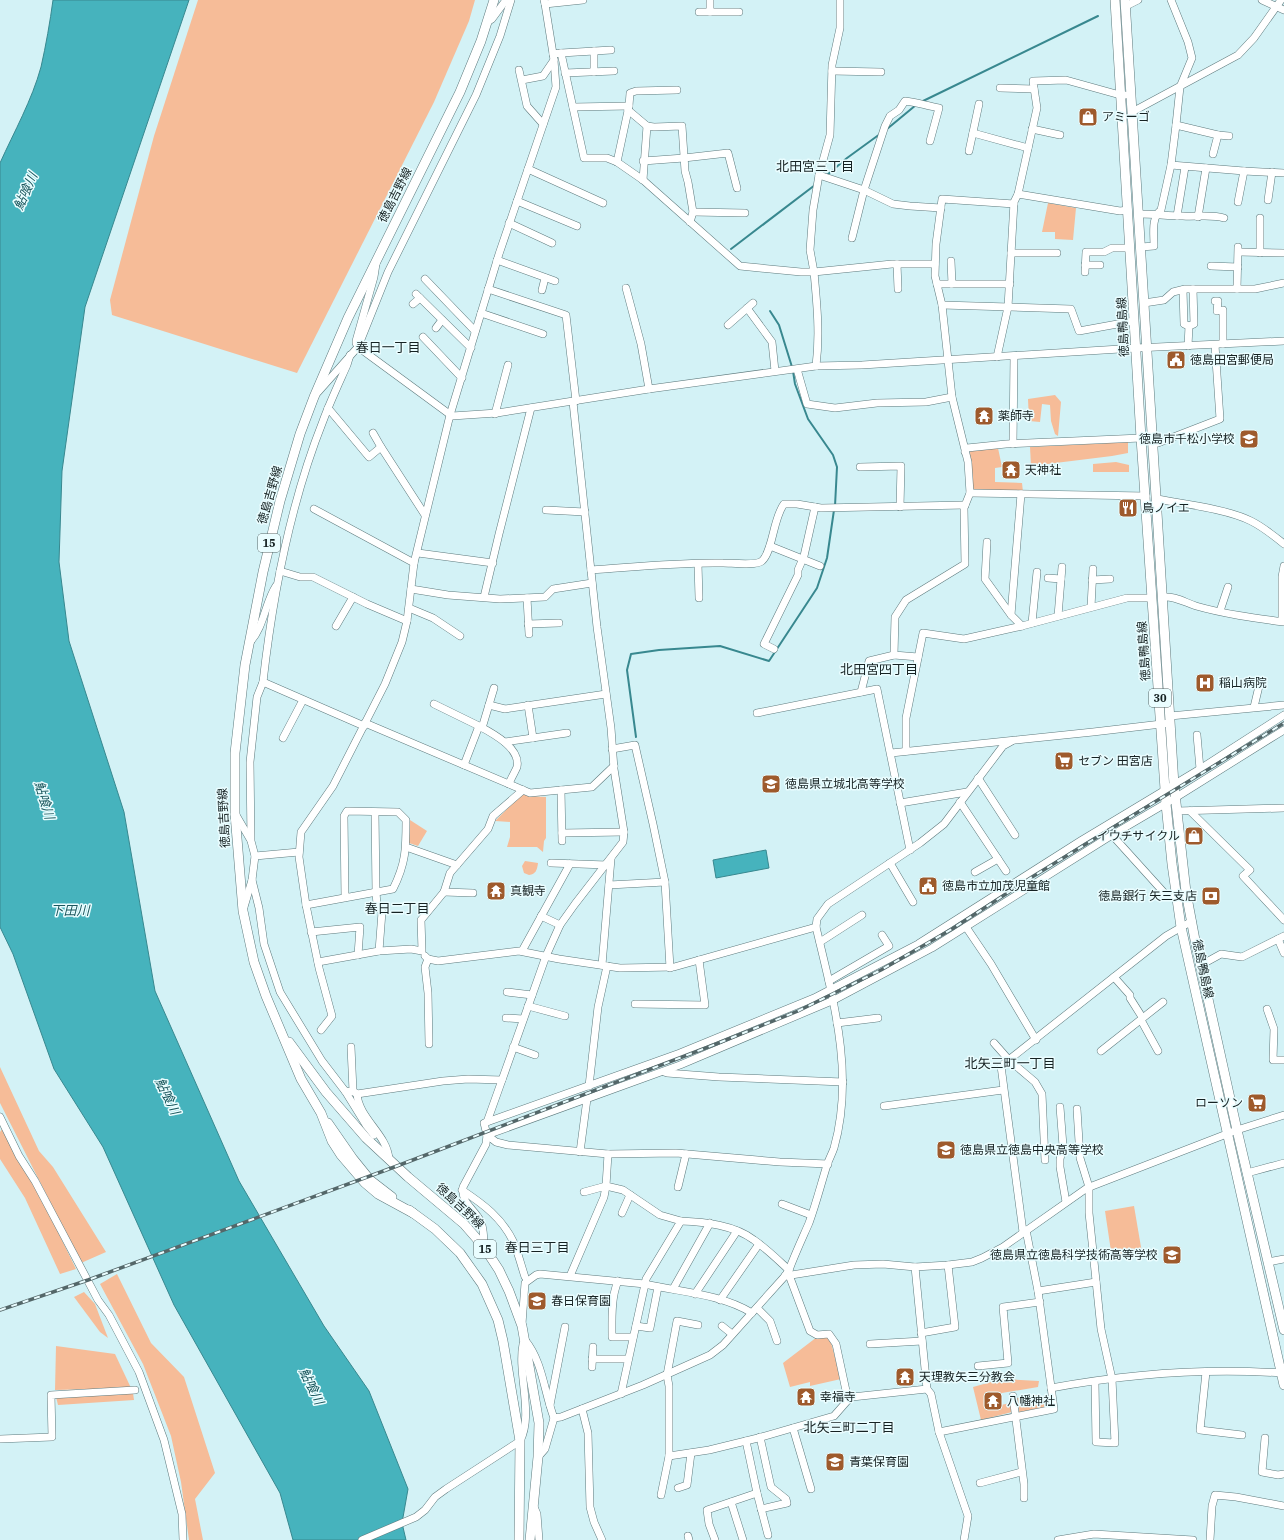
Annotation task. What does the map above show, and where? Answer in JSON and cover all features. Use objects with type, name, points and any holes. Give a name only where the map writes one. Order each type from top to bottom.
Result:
[{"type":"main road","name":"徳島吉野線","points":[[494,0],[474,60],[460,92],[377,257],[348,318],[314,396],[280,501],[263,572],[245,665],[236,746],[235,814],[242,911],[254,962],[266,996],[301,1079],[320,1114],[332,1141],[341,1155],[365,1183],[378,1194],[413,1213],[435,1229],[460,1253],[472,1269],[489,1299],[498,1320],[520,1441],[519,1540]]},
{"type":"main road","name":"徳島鴨島線","points":[[1115,0],[1152,598],[1186,892],[1200,965],[1284,1330]]},
{"type":"main road","name":"徳島鴨島線","points":[[1125,3],[1163,597],[1167,721],[1165,790],[1176,897],[1181,927],[1227,1134],[1283,1374],[1284,1385]]},
{"type":"main road","name":"徳島吉野線","points":[[280,1030],[348,1119],[389,1159],[459,1219],[484,1247],[509,1291],[522,1326],[538,1418],[538,1456],[530,1540]]},
{"type":"street","points":[[487,22],[492,19],[506,0]]},
{"type":"street","points":[[314,396],[358,347],[388,272],[476,95],[500,36],[511,0]]},
{"type":"street","points":[[321,1030],[332,1016],[318,962],[306,905],[300,852],[301,832],[333,786],[384,684],[402,642],[409,608],[414,563],[418,553],[425,515],[450,415],[497,260],[556,87],[554,57],[544,2],[583,0]]},
{"type":"street","points":[[710,0],[710,12]]},
{"type":"street","points":[[816,366],[819,325],[814,272],[810,250],[811,229],[819,175],[830,135],[832,71],[840,28],[840,0]]},
{"type":"street","points":[[1125,3],[1138,0]]},
{"type":"street","points":[[1141,247],[1154,246],[1154,219],[1161,210],[1171,166],[1180,87],[1192,58],[1188,42],[1171,0]]},
{"type":"street","points":[[1262,0],[1284,10]]},
{"type":"street","points":[[1132,112],[1238,54],[1254,38],[1281,0]]},
{"type":"street","points":[[700,12],[739,12]]},
{"type":"street","points":[[522,80],[543,76],[554,57],[561,53],[611,50]]},
{"type":"street","points":[[594,51],[594,72]]},
{"type":"street","points":[[561,53],[584,158],[607,158],[617,162],[642,180],[740,266],[814,272],[897,264],[936,264]]},
{"type":"street","points":[[519,70],[527,106],[544,124]]},
{"type":"street","points":[[565,73],[614,71]]},
{"type":"street","points":[[832,71],[881,72]]},
{"type":"street","points":[[997,357],[1008,307],[1014,204],[1018,194],[1036,108],[1033,81],[1066,80],[1120,95],[1131,94]]},
{"type":"street","points":[[1000,88],[1034,89]]},
{"type":"street","points":[[617,162],[629,108],[630,93],[636,91],[677,90]]},
{"type":"street","points":[[852,238],[864,190],[885,126],[890,116],[899,110],[905,101],[913,101],[924,106],[939,108],[930,140]]},
{"type":"street","points":[[969,151],[979,104]]},
{"type":"street","points":[[573,107],[629,108],[647,126],[682,126],[685,171],[693,212],[690,222]]},
{"type":"street","points":[[1176,125],[1218,135],[1229,136]]},
{"type":"street","points":[[642,180],[647,126]]},
{"type":"street","points":[[1032,129],[1060,135]]},
{"type":"street","points":[[973,133],[1028,148]]},
{"type":"street","points":[[1213,154],[1218,135]]},
{"type":"street","points":[[643,161],[728,154],[736,188]]},
{"type":"street","points":[[1171,166],[1284,173]]},
{"type":"street","points":[[1177,216],[1185,166]]},
{"type":"street","points":[[1198,216],[1206,168]]},
{"type":"street","points":[[528,169],[603,203]]},
{"type":"street","points":[[1238,202],[1244,171]]},
{"type":"street","points":[[1268,200],[1272,172]]},
{"type":"street","points":[[819,175],[864,190],[893,204],[941,208]]},
{"type":"street","points":[[1018,194],[1120,211],[1128,210]]},
{"type":"street","points":[[894,655],[895,617],[906,600],[965,564],[964,508],[970,492],[968,462],[952,397],[942,305],[935,276],[936,244],[942,199],[1014,204]]},
{"type":"street","points":[[517,201],[576,226]]},
{"type":"street","points":[[693,212],[745,213]]},
{"type":"street","points":[[1139,214],[1218,216],[1224,218]]},
{"type":"street","points":[[1260,218],[1260,253]]},
{"type":"street","points":[[509,224],[552,243]]},
{"type":"street","points":[[1100,265],[1085,269],[1086,252],[1104,252],[1112,248],[1130,248]]},
{"type":"street","points":[[1237,289],[1239,250],[1284,254]]},
{"type":"street","points":[[1011,253],[1057,253]]},
{"type":"street","points":[[377,257],[374,277],[356,341],[358,347],[452,416],[495,414],[649,389],[816,366],[1284,341]]},
{"type":"street","points":[[497,260],[555,281]]},
{"type":"street","points":[[951,261],[952,284]]},
{"type":"street","points":[[897,264],[898,289]]},
{"type":"street","points":[[1211,266],[1238,267]]},
{"type":"street","points":[[542,290],[545,278]]},
{"type":"street","points":[[425,279],[475,331]]},
{"type":"street","points":[[1144,303],[1164,300],[1173,292],[1183,290],[1255,289],[1284,283]]},
{"type":"street","points":[[937,284],[1010,284]]},
{"type":"street","points":[[626,288],[641,344],[649,389]]},
{"type":"street","points":[[484,1247],[484,1230],[481,1222],[464,1200],[462,1187],[486,1144],[486,1123],[546,956],[560,926],[623,842],[624,832],[614,766],[592,583],[566,315],[488,289]]},
{"type":"street","points":[[1189,326],[1194,324],[1193,289]]},
{"type":"street","points":[[1183,290],[1184,324],[1189,326]]},
{"type":"street","points":[[413,304],[418,296],[470,348]]},
{"type":"street","points":[[1153,443],[1158,443],[1220,419],[1219,344],[1223,310],[1217,311],[1218,301],[1215,301]]},
{"type":"street","points":[[942,305],[1071,309],[1079,331],[1134,321]]},
{"type":"street","points":[[728,325],[750,306],[772,342],[775,371]]},
{"type":"street","points":[[481,313],[543,334]]},
{"type":"street","points":[[436,328],[442,320]]},
{"type":"street","points":[[1188,346],[1189,326]]},
{"type":"street","points":[[423,337],[462,378]]},
{"type":"street","points":[[242,911],[252,880],[255,856],[251,841],[250,762],[252,732],[257,697],[263,682],[282,556],[308,463],[328,408],[350,355]]},
{"type":"street","points":[[1013,444],[1014,356]]},
{"type":"street","points":[[495,414],[508,365]]},
{"type":"street","points":[[797,369],[807,404],[835,408],[893,402],[926,402],[952,397]]},
{"type":"street","points":[[328,408],[369,457],[381,447]]},
{"type":"street","points":[[484,597],[531,408]]},
{"type":"street","points":[[373,433],[425,515]]},
{"type":"street","points":[[965,452],[968,448],[1013,444],[1141,438]]},
{"type":"street","points":[[860,467],[901,466],[900,507]]},
{"type":"street","points":[[970,492],[1146,496]]},
{"type":"street","points":[[1011,615],[1021,494]]},
{"type":"street","points":[[1157,500],[1228,513],[1249,520],[1266,530],[1284,544]]},
{"type":"street","points":[[591,570],[698,564],[756,564],[763,560],[770,546],[779,511],[784,504],[797,504],[815,507],[965,505]]},
{"type":"street","points":[[774,649],[764,644],[798,575],[798,570],[803,558],[815,507]]},
{"type":"street","points":[[314,510],[414,563]]},
{"type":"street","points":[[546,510],[585,512]]},
{"type":"street","points":[[987,542],[985,579],[1011,615],[1022,626]]},
{"type":"street","points":[[770,546],[820,566]]},
{"type":"street","points":[[418,553],[493,563]]},
{"type":"street","points":[[698,564],[699,598]]},
{"type":"street","points":[[1163,597],[1170,596],[1195,606],[1283,621],[1282,577],[1284,566]]},
{"type":"street","points":[[1058,616],[1062,567]]},
{"type":"street","points":[[1091,607],[1093,568]]},
{"type":"street","points":[[280,570],[300,577],[313,577],[407,621]]},
{"type":"street","points":[[1032,623],[1037,572]]},
{"type":"street","points":[[1048,578],[1061,578]]},
{"type":"street","points":[[1092,580],[1110,579]]},
{"type":"street","points":[[250,642],[255,636],[271,593],[278,582]]},
{"type":"street","points":[[411,589],[448,595],[500,599],[545,597],[553,589],[592,583]]},
{"type":"street","points":[[1220,611],[1228,587]]},
{"type":"street","points":[[336,626],[353,597]]},
{"type":"street","points":[[527,598],[529,634]]},
{"type":"street","points":[[906,751],[906,718],[923,633],[964,639],[1022,626],[1127,598],[1152,598]]},
{"type":"street","points":[[409,608],[433,618],[460,636]]},
{"type":"street","points":[[528,624],[559,623]]},
{"type":"street","points":[[861,692],[869,661],[894,655],[918,656]]},
{"type":"street","points":[[263,682],[302,700],[530,793],[592,787],[614,766]]},
{"type":"street","points":[[1254,707],[1260,682]]},
{"type":"street","points":[[464,765],[481,727],[494,688]]},
{"type":"street","points":[[757,713],[877,689],[910,850]]},
{"type":"street","points":[[489,705],[505,709],[606,694]]},
{"type":"street","points":[[284,738],[302,700]]},
{"type":"street","points":[[434,704],[481,727],[505,742],[517,758],[517,767],[509,784]]},
{"type":"street","points":[[528,705],[533,738]]},
{"type":"street","points":[[891,753],[1093,732],[1254,707],[1284,705]]},
{"type":"street","points":[[486,1123],[680,1053],[831,990],[918,944],[1082,840],[1200,769],[1284,715]]},
{"type":"street","points":[[487,1135],[663,1071],[834,1000],[932,948],[1112,835],[1176,798],[1284,730]]},
{"type":"street","points":[[505,742],[567,733]]},
{"type":"street","points":[[1197,735],[1200,769]]},
{"type":"street","points":[[554,1418],[621,1394],[710,1355],[732,1334],[788,1274],[811,1215],[834,1149],[840,1118],[843,1082],[842,1058],[834,1000],[816,927],[817,919],[828,904],[910,850],[944,824],[1003,746],[1012,741]]},
{"type":"street","points":[[612,749],[635,745],[665,882],[670,968]]},
{"type":"street","points":[[978,778],[1015,835]]},
{"type":"street","points":[[523,790],[493,816],[488,829],[450,874],[444,892],[421,920],[422,951],[428,959],[438,960],[522,951],[620,968],[670,968],[816,927]]},
{"type":"street","points":[[561,790],[562,841]]},
{"type":"street","points":[[900,803],[967,792]]},
{"type":"street","points":[[960,802],[1006,870]]},
{"type":"street","points":[[1177,811],[1284,808]]},
{"type":"street","points":[[306,905],[345,898],[393,889],[402,873],[406,846],[406,820],[398,812],[347,811],[344,816],[345,898]]},
{"type":"street","points":[[1190,811],[1250,870],[1243,876],[1284,920]]},
{"type":"street","points":[[375,812],[376,892],[377,905],[382,912],[379,952]]},
{"type":"street","points":[[235,814],[251,841]]},
{"type":"street","points":[[562,834],[624,832]]},
{"type":"street","points":[[1112,835],[1168,897],[1176,897]]},
{"type":"street","points":[[406,846],[457,865]]},
{"type":"street","points":[[255,856],[300,852]]},
{"type":"street","points":[[975,872],[998,859]]},
{"type":"street","points":[[552,863],[570,864],[609,861]]},
{"type":"street","points":[[589,1086],[604,966],[609,861]]},
{"type":"street","points":[[890,863],[913,902]]},
{"type":"street","points":[[522,951],[570,864]]},
{"type":"street","points":[[252,880],[259,908],[264,944],[280,992],[322,1061],[358,1099],[362,1110],[384,1143],[389,1159]]},
{"type":"street","points":[[609,885],[665,882]]},
{"type":"street","points":[[444,892],[473,893]]},
{"type":"street","points":[[820,942],[862,915]]},
{"type":"street","points":[[541,916],[560,926]]},
{"type":"street","points":[[939,1432],[1054,1409],[1040,1302],[1024,1231],[1000,1066],[1036,1040],[1166,936],[1192,921]]},
{"type":"street","points":[[311,932],[360,927],[358,955]]},
{"type":"street","points":[[966,927],[994,969],[1036,1040]]},
{"type":"street","points":[[829,981],[889,946],[882,935]]},
{"type":"street","points":[[1200,965],[1221,954],[1242,957],[1281,937],[1284,953]]},
{"type":"street","points":[[318,962],[379,952],[411,949],[422,951]]},
{"type":"street","points":[[428,959],[426,967],[429,1044]]},
{"type":"street","points":[[635,1004],[705,1005],[700,960]]},
{"type":"street","points":[[1114,977],[1130,995],[1130,998],[1158,1051]]},
{"type":"street","points":[[506,992],[532,995]]},
{"type":"street","points":[[1101,1051],[1163,1002]]},
{"type":"street","points":[[528,1006],[565,1016]]},
{"type":"street","points":[[1267,1009],[1274,1029],[1273,1060],[1284,1060]]},
{"type":"street","points":[[506,1018],[523,1019]]},
{"type":"street","points":[[837,1023],[878,1018]]},
{"type":"street","points":[[994,1043],[1009,1060],[1035,1082],[1042,1094],[1046,1160]]},
{"type":"street","points":[[352,1047],[352,1092],[366,1125],[376,1138],[384,1143]]},
{"type":"street","points":[[513,1048],[535,1055]]},
{"type":"street","points":[[663,1071],[667,1073],[719,1077],[843,1082]]},
{"type":"street","points":[[352,1092],[443,1081],[468,1079],[502,1080]]},
{"type":"street","points":[[884,1106],[1003,1090]]},
{"type":"street","points":[[580,1152],[587,1099]]},
{"type":"street","points":[[1060,1107],[1063,1146],[1060,1167],[1066,1202]]},
{"type":"street","points":[[1077,1109],[1080,1158],[1089,1187],[1089,1213],[1101,1329],[1112,1380],[1114,1443],[1096,1442],[1095,1382]]},
{"type":"street","points":[[788,1274],[854,1265],[883,1264],[914,1267],[967,1263],[982,1258],[1003,1247],[1089,1187],[1237,1130],[1284,1115]]},
{"type":"street","points":[[0,1117],[19,1156],[35,1181],[98,1300],[109,1315],[139,1372],[164,1440],[182,1514],[183,1540]]},
{"type":"street","points":[[487,1135],[496,1142],[508,1145],[580,1152],[608,1154],[686,1154],[780,1162],[828,1164]]},
{"type":"street","points":[[570,1276],[604,1197],[608,1154]]},
{"type":"street","points":[[678,1186],[686,1154]]},
{"type":"street","points":[[1247,1173],[1284,1163]]},
{"type":"street","points":[[584,1192],[606,1186],[623,1190],[660,1215],[681,1221],[710,1223],[737,1231],[753,1239],[788,1274],[810,1331],[817,1335],[829,1334],[836,1344],[848,1400]]},
{"type":"street","points":[[462,1190],[483,1204],[498,1218],[513,1241],[525,1277]]},
{"type":"street","points":[[622,1213],[630,1194]]},
{"type":"street","points":[[782,1204],[811,1215]]},
{"type":"street","points":[[621,1394],[646,1279],[681,1221]]},
{"type":"street","points":[[673,1290],[710,1223]]},
{"type":"street","points":[[695,1294],[737,1231]]},
{"type":"street","points":[[720,1300],[759,1244]]},
{"type":"street","points":[[1268,1262],[1284,1259]]},
{"type":"street","points":[[921,1333],[955,1327],[948,1265]]},
{"type":"street","points":[[914,1267],[927,1389],[932,1394],[939,1432],[968,1516],[964,1540]]},
{"type":"street","points":[[522,1326],[526,1281],[538,1274],[645,1284],[695,1294],[742,1306],[754,1310],[770,1321],[777,1341]]},
{"type":"street","points":[[618,1281],[612,1317],[612,1337],[633,1337]]},
{"type":"street","points":[[1038,1291],[1096,1282]]},
{"type":"street","points":[[636,1326],[650,1328],[658,1287]]},
{"type":"street","points":[[978,1366],[1008,1363],[1003,1307],[1040,1302]]},
{"type":"street","points":[[661,1495],[669,1456],[669,1386],[667,1375],[677,1321],[698,1325]]},
{"type":"street","points":[[722,1326],[732,1334]]},
{"type":"street","points":[[550,1407],[565,1327]]},
{"type":"street","points":[[362,1540],[416,1517],[426,1510],[435,1497],[520,1441],[524,1430],[522,1350],[524,1339]]},
{"type":"street","points":[[524,1339],[532,1349],[539,1365],[554,1418],[545,1449],[538,1456]]},
{"type":"street","points":[[870,1344],[922,1341]]},
{"type":"street","points":[[592,1367],[593,1347]]},
{"type":"street","points":[[592,1360],[628,1359]]},
{"type":"street","points":[[1051,1388],[1175,1372],[1255,1371],[1283,1374]]},
{"type":"street","points":[[1206,1372],[1200,1430],[1242,1435]]},
{"type":"street","points":[[669,1456],[691,1453],[746,1441],[834,1416],[848,1400],[852,1398],[927,1389]]},
{"type":"street","points":[[0,1439],[52,1437],[51,1394],[135,1390]]},
{"type":"street","points":[[1013,1396],[1024,1498]]},
{"type":"street","points":[[582,1409],[588,1433],[590,1507],[594,1522],[602,1540]]},
{"type":"street","points":[[793,1428],[811,1489]]},
{"type":"street","points":[[760,1437],[771,1487],[786,1499],[787,1503],[761,1509]]},
{"type":"street","points":[[1265,1438],[1262,1472],[1278,1475],[1284,1474]]},
{"type":"street","points":[[746,1441],[768,1535]]},
{"type":"street","points":[[678,1488],[686,1485],[691,1453]]},
{"type":"street","points":[[980,1483],[1022,1472]]},
{"type":"street","points":[[715,1540],[709,1524],[707,1510],[757,1493]]},
{"type":"street","points":[[1210,1540],[1212,1506],[1215,1495],[1236,1497],[1284,1506]]},
{"type":"street","points":[[731,1502],[743,1540]]},
{"type":"street","points":[[534,1506],[537,1514],[539,1540]]},
{"type":"street","points":[[1058,1540],[1099,1537],[1193,1540]]},
{"type":"shaded area","points":[[198,0],[475,0],[469,21],[434,102],[297,373],[112,315],[110,300],[154,136]]},
{"type":"shaded area","points":[[1048,203],[1076,208],[1073,240],[1055,239],[1055,232],[1042,232]]},
{"type":"shaded area","points":[[1055,395],[1061,402],[1058,436],[1055,434],[1051,421],[1050,405],[1042,404],[1040,422],[1029,421],[1028,399]]},
{"type":"shaded area","points":[[1128,442],[1128,453],[1031,466],[1030,447]]},
{"type":"shaded area","points":[[998,448],[1002,467],[995,468],[995,482],[1022,483],[1023,492],[971,490],[970,451]]},
{"type":"shaded area","points":[[1116,462],[1129,465],[1129,472],[1093,472],[1093,464]]},
{"type":"shaded area","points":[[523,793],[529,796],[546,797],[546,838],[544,841],[543,852],[537,847],[507,847],[510,837],[510,822],[495,821]]},
{"type":"shaded area","points":[[410,820],[427,831],[418,846],[409,843],[408,832]]},
{"type":"shaded area","points":[[525,861],[538,863],[535,873],[529,875],[524,873],[522,866]]},
{"type":"shaded area","points":[[0,1067],[39,1151],[53,1167],[106,1252],[81,1263],[0,1103]]},
{"type":"shaded area","points":[[2,1129],[43,1201],[76,1269],[60,1274],[25,1198],[0,1159],[0,1132]]},
{"type":"shaded area","points":[[1134,1206],[1142,1253],[1112,1258],[1105,1211]]},
{"type":"shaded area","points":[[117,1274],[151,1343],[184,1377],[215,1473],[195,1499],[203,1540],[189,1540],[181,1482],[171,1436],[143,1364],[100,1284]]},
{"type":"shaded area","points":[[84,1292],[95,1304],[108,1338],[100,1332],[74,1297]]},
{"type":"shaded area","points":[[817,1337],[830,1339],[841,1379],[810,1386],[810,1382],[790,1387],[783,1363]]},
{"type":"shaded area","points":[[56,1346],[115,1354],[131,1388],[55,1390]]},
{"type":"shaded area","points":[[1002,1379],[1039,1381],[1038,1387],[984,1396],[985,1408],[1011,1403],[1012,1412],[981,1420],[973,1387]]},
{"type":"shaded area","points":[[133,1393],[134,1400],[58,1405],[56,1397]]},
{"type":"shaded area","points":[[1037,1395],[1045,1400],[1044,1408],[1019,1412],[1017,1398]]},
{"type":"water","name":"下田川","points":[[53,0],[189,0],[85,307],[62,471],[59,562],[69,641],[124,812],[155,991],[239,1181],[324,1326],[369,1391],[408,1489],[402,1523],[406,1540],[293,1540],[280,1493],[174,1305],[103,1147],[54,1069],[13,954],[0,927],[0,163],[28,104],[41,67]]},
{"type":"water","points":[[766,850],[769,868],[716,878],[713,860]]},
{"type":"waterway","points":[[921,102],[1098,16]]},
{"type":"waterway","points":[[887,129],[916,105]]},
{"type":"waterway","points":[[827,175],[847,158],[880,134]]},
{"type":"waterway","points":[[731,249],[815,185]]},
{"type":"waterway","points":[[770,311],[779,325],[792,367]]},
{"type":"waterway","points":[[793,371],[795,384],[808,419],[833,455],[837,467],[835,506]]},
{"type":"waterway","points":[[636,737],[627,670],[631,654],[659,650],[720,646],[769,661],[817,588],[827,558],[834,510]]},
{"type":"railway","points":[[0,1310],[88,1280],[397,1166],[716,1044],[798,1011],[881,970],[952,929],[1032,877],[1284,723]]},
{"type":"place","name":"アミーゴ","points":[[1088,117]]},
{"type":"place","name":"徳島田宮郵便局","points":[[1176,360]]},
{"type":"place","name":"薬師寺","points":[[984,416]]},
{"type":"place","name":"徳島市千松小学校","points":[[1249,439]]},
{"type":"place","name":"天神社","points":[[1011,470]]},
{"type":"place","name":"鳥ノイエ","points":[[1128,508]]},
{"type":"place","name":"稲山病院","points":[[1205,683]]},
{"type":"place","name":"セブン 田宮店","points":[[1064,761]]},
{"type":"place","name":"徳島県立城北高等学校","points":[[771,784]]},
{"type":"place","name":"イウチサイクル","points":[[1194,836]]},
{"type":"place","name":"徳島市立加茂児童館","points":[[928,886]]},
{"type":"place","name":"真観寺","points":[[496,891]]},
{"type":"place","name":"徳島銀行 矢三支店","points":[[1211,896]]},
{"type":"place","name":"ローソン","points":[[1257,1103]]},
{"type":"place","name":"徳島県立徳島中央高等学校","points":[[946,1150]]},
{"type":"place","name":"徳島県立徳島科学技術高等学校","points":[[1172,1255]]},
{"type":"place","name":"春日保育園","points":[[537,1301]]},
{"type":"place","name":"天理教矢三分教会","points":[[905,1377]]},
{"type":"place","name":"幸福寺","points":[[806,1397]]},
{"type":"place","name":"八幡神社","points":[[993,1401]]},
{"type":"place","name":"青葉保育園","points":[[835,1462]]},
{"type":"district","name":"北田宮三丁目","points":[[815,166]]},
{"type":"district","name":"春日一丁目","points":[[388,347]]},
{"type":"district","name":"北田宮四丁目","points":[[879,669]]},
{"type":"district","name":"春日二丁目","points":[[397,908]]},
{"type":"district","name":"北矢三町一丁目","points":[[1010,1063]]},
{"type":"district","name":"春日三丁目","points":[[537,1247]]},
{"type":"district","name":"北矢三町二丁目","points":[[849,1427]]},
{"type":"water label","name":"鮎喰川","points":[[25,191]]},
{"type":"water label","name":"鮎喰川","points":[[45,800]]},
{"type":"water label","name":"鮎喰川","points":[[168,1096]]},
{"type":"water label","name":"鮎喰川","points":[[312,1386]]}]
